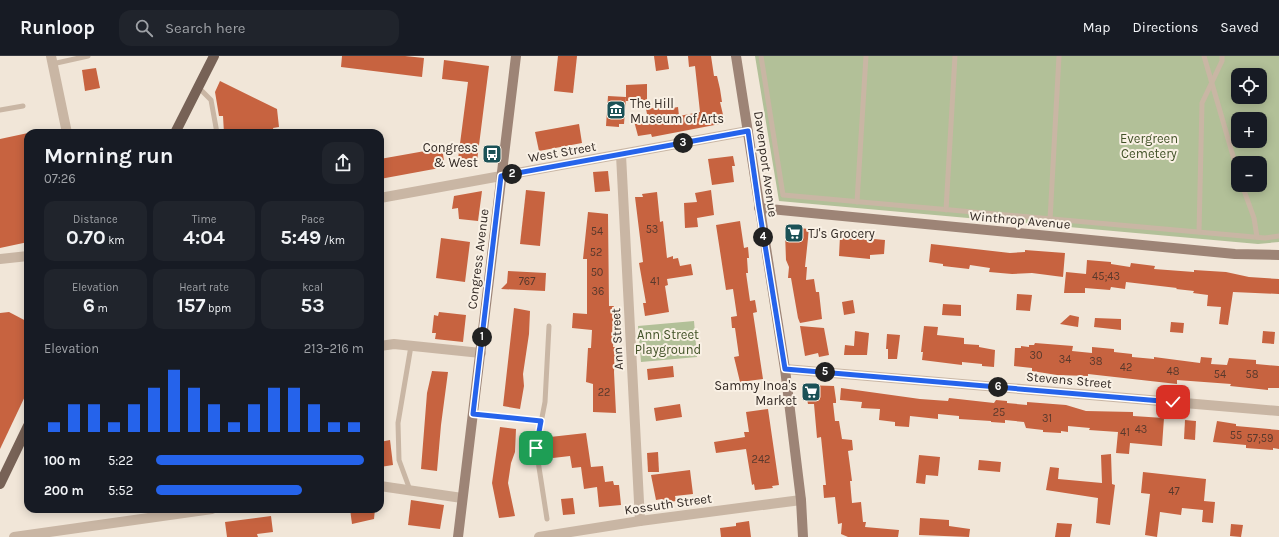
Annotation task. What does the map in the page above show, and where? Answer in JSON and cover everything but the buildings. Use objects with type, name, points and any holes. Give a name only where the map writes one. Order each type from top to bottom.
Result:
[{"type":"main road","points":[[177,129],[214,56]]},
{"type":"main road","name":"Congress Avenue","points":[[458,537],[516,56]]},
{"type":"main road","name":"Davenport Avenue","points":[[736,56],[785,369],[801,500],[803,537]]},
{"type":"main road","name":"Winthrop Avenue","points":[[759,208],[1235,254],[1279,255]]},
{"type":"main road","points":[[0,484],[24,434]]},
{"type":"street","points":[[52,60],[66,129]]},
{"type":"street","name":"West Street","points":[[384,197],[748,131]]},
{"type":"street","name":"Ann Street","points":[[621,155],[640,521]]},
{"type":"street","points":[[0,259],[24,256]]},
{"type":"street","points":[[384,345],[394,344],[480,353]]},
{"type":"street","name":"Stevens Street","points":[[785,369],[1279,411]]},
{"type":"street","points":[[384,487],[462,498]]},
{"type":"street","name":"Kossuth Street","points":[[538,537],[640,521],[801,500]]},
{"type":"street","points":[[14,537],[184,513]]},
{"type":"lane","points":[[52,60],[88,56]]},
{"type":"lane","points":[[761,56],[783,195],[1050,220],[1257,237],[1279,236]]},
{"type":"lane","points":[[857,202],[866,56]]},
{"type":"lane","points":[[946,210],[955,56]]},
{"type":"lane","points":[[1050,220],[1059,56]]},
{"type":"lane","points":[[1204,56],[1233,156]]},
{"type":"lane","points":[[1199,232],[1202,103],[1222,61],[1222,56]]},
{"type":"lane","points":[[199,88],[211,100],[216,129]]},
{"type":"lane","points":[[0,110],[23,106]]},
{"type":"lane","points":[[1245,192],[1254,218],[1257,237]]},
{"type":"lane","points":[[547,519],[536,448],[545,402],[550,326]]},
{"type":"lane","points":[[410,490],[399,460],[398,423],[411,346]]},
{"type":"lane","points":[[473,414],[541,421]]},
{"type":"green space","name":"Evergreen Cemetery","points":[[755,56],[1279,56],[1279,242],[1258,244],[779,201]]},
{"type":"green space","name":"Ann Street Playground","points":[[694,321],[697,357],[641,362],[638,326]]},
{"type":"place","name":"The Hill Museum of Arts","points":[[616,110]]},
{"type":"place","name":"Congress & West","points":[[492,154]]},
{"type":"place","name":"TJ's Grocery","points":[[794,233]]},
{"type":"place","name":"Sammy Inoa's Market","points":[[811,392]]},
{"type":"route","points":[[536,448],[541,421],[473,414],[501,176],[748,131],[785,369],[1173,402]]}]
